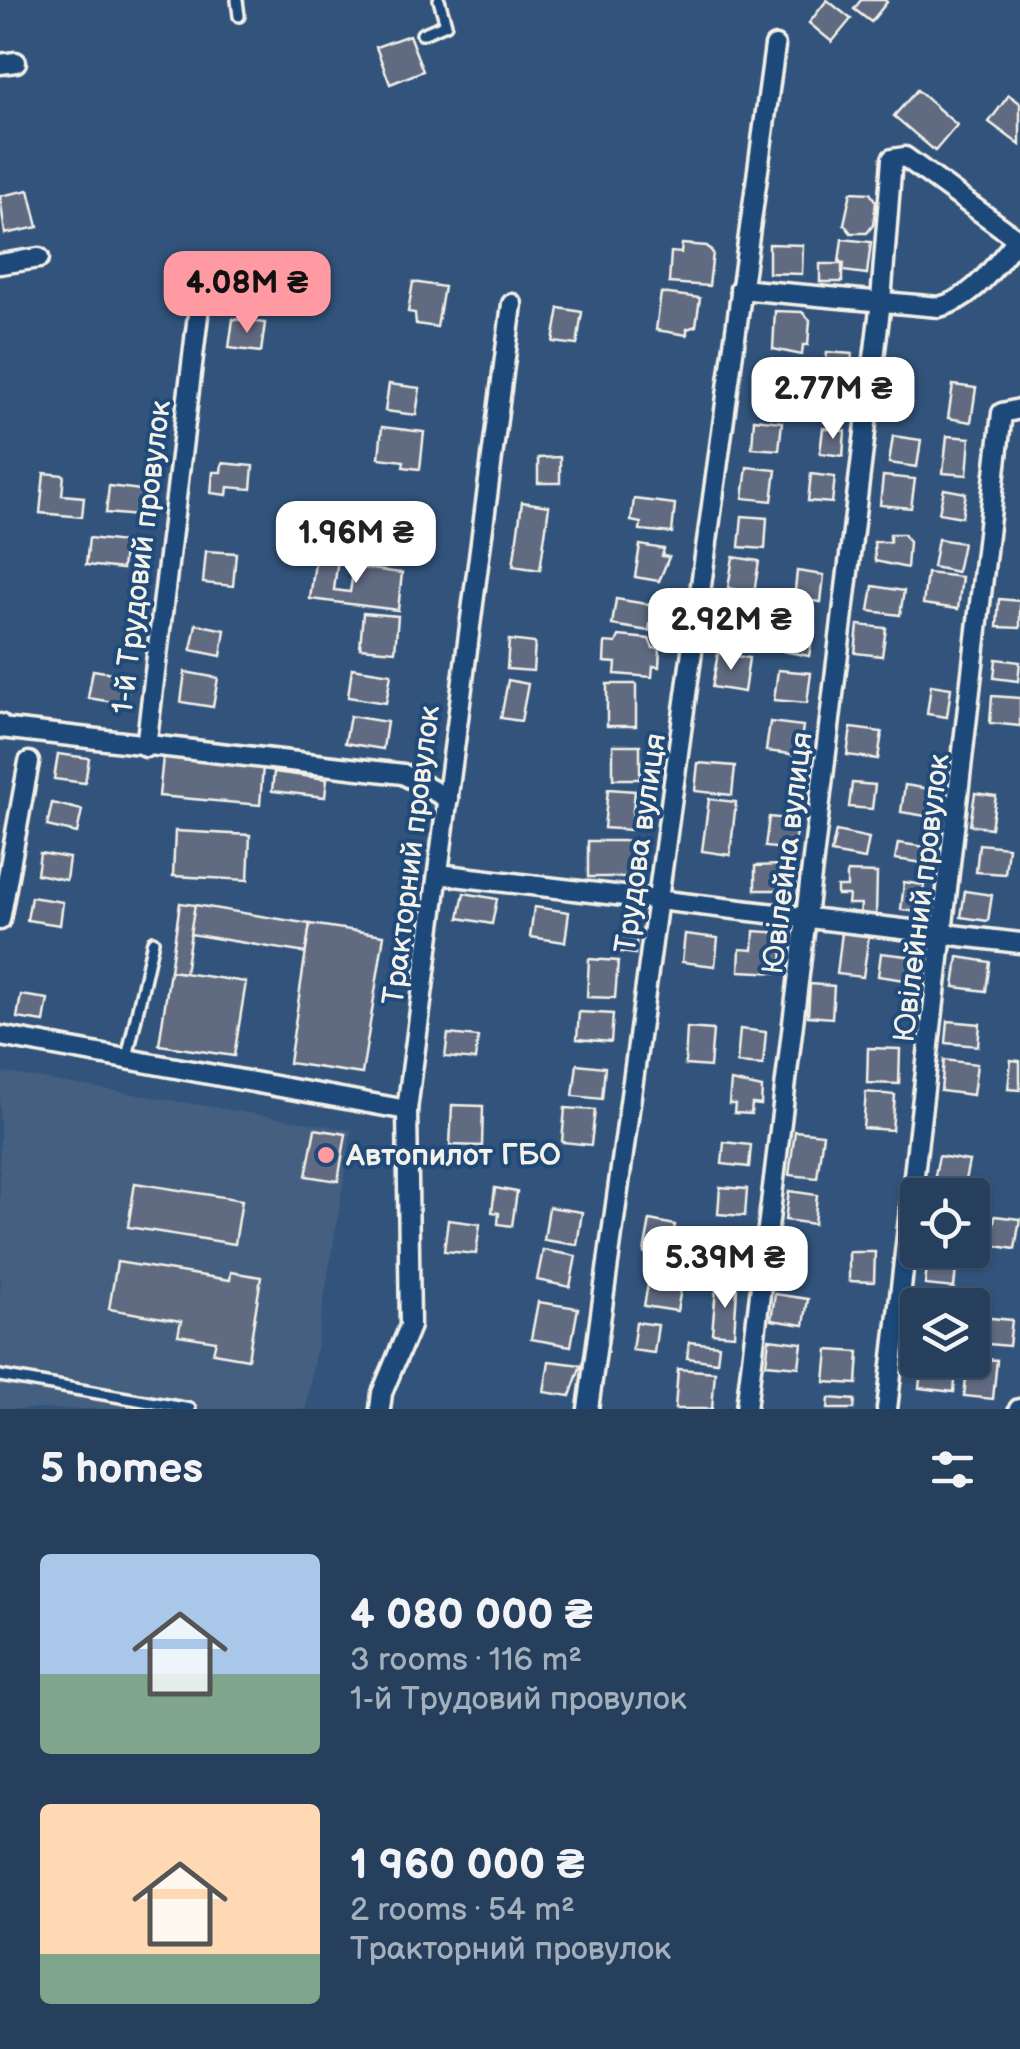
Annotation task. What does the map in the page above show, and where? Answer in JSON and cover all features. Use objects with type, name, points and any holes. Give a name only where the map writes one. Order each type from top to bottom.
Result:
[{"type":"street","name":"Трудова вулиця","points":[[588,1409],[661,899],[775,46]]},
{"type":"street","name":"Ювілейна вулиця","points":[[746,1409],[881,301],[892,159],[905,157],[926,170],[1019,240]]},
{"type":"street","points":[[740,290],[939,306],[958,302],[1019,240]]},
{"type":"street","points":[[0,264],[38,258]]},
{"type":"street","name":"Тракторний провулок","points":[[380,1409],[382,1393],[410,1326],[407,1110],[512,304]]},
{"type":"street","name":"1-й Трудовий провулок","points":[[146,746],[198,315]]},
{"type":"street","name":"Ювілейний провулок","points":[[887,1409],[945,935],[1002,413],[1020,409]]},
{"type":"street","points":[[0,724],[1,728],[146,746],[270,756],[404,774],[448,799]]},
{"type":"street","points":[[0,920],[28,762]]},
{"type":"street","points":[[438,874],[1020,943]]},
{"type":"street","points":[[0,1036],[407,1110]]},
{"type":"lane","points":[[236,0],[239,16]]},
{"type":"lane","points":[[422,34],[446,24],[439,0]]},
{"type":"lane","points":[[127,1058],[152,941]]},
{"type":"lane","points":[[0,1376],[190,1409]]},
{"type":"shaded area","points":[[0,1072],[352,1130],[306,1409],[0,1409]]},
{"type":"building","points":[[827,0],[851,19],[832,42],[809,23]]},
{"type":"building","points":[[861,0],[887,2],[871,22],[854,9]]},
{"type":"building","points":[[409,35],[423,71],[390,84],[376,47]]},
{"type":"building","points":[[917,90],[957,125],[935,151],[894,116]]},
{"type":"building","points":[[1009,95],[1020,103],[1020,145],[989,122]]},
{"type":"building","points":[[29,190],[38,227],[5,234],[0,196]]},
{"type":"building","points":[[851,192],[870,193],[876,202],[873,225],[867,233],[851,233],[844,224]]},
{"type":"building","points":[[842,239],[871,242],[867,274],[843,271],[844,263],[839,262]]},
{"type":"building","points":[[682,244],[707,246],[713,253],[709,286],[669,283],[671,252],[681,253]]},
{"type":"building","points":[[769,244],[803,245],[802,274],[769,273]]},
{"type":"building","points":[[820,264],[842,264],[842,282],[820,282]]},
{"type":"building","points":[[413,282],[444,287],[437,327],[416,324],[415,313],[408,312]]},
{"type":"building","points":[[661,293],[700,298],[696,326],[687,329],[687,335],[656,330]]},
{"type":"building","points":[[559,308],[582,312],[577,345],[553,342]]},
{"type":"building","points":[[775,311],[802,312],[810,320],[808,345],[803,345],[802,355],[773,349]]},
{"type":"building","points":[[233,319],[265,323],[261,352],[229,348]]},
{"type":"building","points":[[827,352],[852,354],[850,375],[825,373]]},
{"type":"building","points":[[389,384],[420,388],[416,415],[385,411]]},
{"type":"building","points":[[953,385],[976,388],[971,422],[948,418]]},
{"type":"building","points":[[754,419],[782,422],[779,450],[752,448]]},
{"type":"building","points":[[382,427],[424,432],[420,469],[403,467],[404,461],[379,458]]},
{"type":"building","points":[[823,428],[845,431],[843,456],[820,453]]},
{"type":"building","points":[[893,436],[921,440],[917,467],[889,463]]},
{"type":"building","points":[[947,436],[970,438],[967,475],[943,473]]},
{"type":"building","points":[[560,457],[560,483],[538,483],[538,458]]},
{"type":"building","points":[[222,463],[253,466],[251,489],[228,487],[227,495],[211,493],[213,472],[221,472]]},
{"type":"building","points":[[747,467],[776,470],[772,501],[743,498]]},
{"type":"building","points":[[44,473],[64,475],[62,495],[84,497],[82,517],[40,513]]},
{"type":"building","points":[[811,474],[835,477],[832,503],[808,501]]},
{"type":"building","points":[[883,476],[915,479],[911,508],[880,505]]},
{"type":"building","points":[[109,486],[141,490],[138,516],[106,513]]},
{"type":"building","points":[[944,489],[966,493],[962,517],[939,513]]},
{"type":"building","points":[[634,499],[675,504],[672,533],[640,530],[641,523],[631,521]]},
{"type":"building","points":[[522,502],[549,506],[540,570],[513,566]]},
{"type":"building","points":[[353,516],[355,525],[367,527],[366,536],[374,538],[371,550],[365,549],[363,558],[332,552],[334,543],[326,539],[327,522],[340,523],[342,517]]},
{"type":"building","points":[[742,516],[767,518],[765,549],[739,547]]},
{"type":"building","points":[[890,534],[904,534],[909,542],[907,568],[875,561],[874,542],[890,542]]},
{"type":"building","points":[[89,538],[125,542],[122,569],[86,565]]},
{"type":"building","points":[[938,539],[963,543],[957,572],[933,567]]},
{"type":"building","points":[[640,545],[664,549],[662,556],[669,557],[659,581],[635,577]]},
{"type":"building","points":[[206,551],[236,553],[233,586],[203,583]]},
{"type":"building","points":[[316,555],[338,558],[334,590],[350,592],[354,567],[402,573],[398,610],[310,599]]},
{"type":"building","points":[[733,557],[759,561],[754,593],[728,588]]},
{"type":"building","points":[[797,571],[824,575],[821,602],[794,599]]},
{"type":"building","points":[[927,573],[962,577],[958,609],[923,604]]},
{"type":"building","points":[[873,586],[904,591],[900,615],[869,611]]},
{"type":"building","points":[[616,599],[653,605],[649,631],[612,625]]},
{"type":"building","points":[[999,599],[1020,601],[1020,628],[997,627]]},
{"type":"building","points":[[724,608],[752,613],[748,633],[720,628]]},
{"type":"building","points":[[363,613],[398,616],[395,651],[360,648]]},
{"type":"building","points":[[789,622],[814,626],[809,656],[783,651]]},
{"type":"building","points":[[196,624],[225,630],[221,656],[191,650]]},
{"type":"building","points":[[858,625],[886,628],[882,656],[855,653]]},
{"type":"building","points":[[619,636],[649,639],[653,648],[660,648],[659,667],[653,666],[652,677],[615,674],[616,663],[604,662],[605,642],[616,643]]},
{"type":"building","points":[[509,640],[535,643],[533,671],[507,669]]},
{"type":"building","points":[[718,653],[749,658],[744,692],[712,687]]},
{"type":"building","points":[[996,659],[1020,662],[1018,681],[994,678]]},
{"type":"building","points":[[352,668],[391,674],[386,703],[348,697]]},
{"type":"building","points":[[93,670],[131,676],[125,704],[88,698]]},
{"type":"building","points":[[778,670],[811,673],[807,703],[774,700]]},
{"type":"building","points":[[185,672],[218,678],[213,707],[181,702]]},
{"type":"building","points":[[508,680],[528,684],[521,721],[501,718]]},
{"type":"building","points":[[607,684],[636,684],[636,726],[607,726]]},
{"type":"building","points":[[931,685],[951,688],[947,717],[927,714]]},
{"type":"building","points":[[992,696],[1020,698],[1020,726],[990,723]]},
{"type":"building","points":[[350,716],[387,722],[383,749],[345,743]]},
{"type":"building","points":[[770,722],[803,726],[799,755],[766,751]]},
{"type":"building","points":[[851,728],[882,732],[878,759],[847,755]]},
{"type":"building","points":[[613,745],[640,745],[640,779],[613,779]]},
{"type":"building","points":[[58,754],[89,758],[85,783],[54,779]]},
{"type":"building","points":[[163,757],[263,766],[260,805],[159,796]]},
{"type":"building","points":[[698,763],[735,766],[732,795],[695,791]]},
{"type":"building","points":[[274,772],[327,779],[325,797],[272,791]]},
{"type":"building","points":[[852,783],[875,785],[872,809],[849,807]]},
{"type":"building","points":[[905,785],[936,790],[932,817],[901,812]]},
{"type":"building","points":[[608,789],[635,791],[631,830],[604,828]]},
{"type":"building","points":[[975,793],[996,796],[991,828],[970,825]]},
{"type":"building","points":[[709,799],[736,802],[730,855],[702,851]]},
{"type":"building","points":[[52,803],[82,810],[77,833],[47,826]]},
{"type":"building","points":[[769,817],[797,820],[794,850],[765,847]]},
{"type":"building","points":[[175,831],[250,835],[248,880],[173,876]]},
{"type":"building","points":[[836,831],[869,838],[865,859],[831,853]]},
{"type":"building","points":[[588,841],[633,841],[633,877],[588,877]]},
{"type":"building","points":[[898,843],[926,847],[924,863],[895,859]]},
{"type":"building","points":[[979,844],[1008,847],[1005,874],[976,872]]},
{"type":"building","points":[[40,853],[69,858],[66,880],[37,874]]},
{"type":"building","points":[[780,865],[780,890],[755,890],[755,866]]},
{"type":"building","points":[[847,872],[877,873],[876,915],[860,915],[861,904],[848,904],[849,895],[837,895],[837,887],[847,887]]},
{"type":"building","points":[[904,882],[924,885],[920,912],[901,910]]},
{"type":"building","points":[[965,891],[992,895],[988,921],[961,917]]},
{"type":"building","points":[[464,893],[497,899],[492,924],[459,918]]},
{"type":"building","points":[[31,897],[63,902],[60,925],[27,920]]},
{"type":"building","points":[[180,903],[195,905],[185,973],[170,971]]},
{"type":"building","points":[[195,905],[310,924],[306,953],[190,934]]},
{"type":"building","points":[[534,907],[569,912],[565,942],[530,937]]},
{"type":"building","points":[[310,924],[384,935],[362,1074],[289,1063]]},
{"type":"building","points":[[754,931],[783,933],[782,973],[739,971],[740,949],[753,950]]},
{"type":"building","points":[[842,932],[869,935],[863,977],[837,974]]},
{"type":"building","points":[[616,934],[637,936],[635,954],[614,951]]},
{"type":"building","points":[[685,934],[718,938],[715,966],[682,962]]},
{"type":"building","points":[[881,953],[916,957],[912,981],[878,976]]},
{"type":"building","points":[[958,957],[990,962],[986,991],[954,987]]},
{"type":"building","points":[[589,959],[618,961],[615,998],[587,997]]},
{"type":"building","points":[[170,971],[246,982],[234,1056],[159,1045]]},
{"type":"building","points":[[810,984],[834,986],[832,1018],[808,1016]]},
{"type":"building","points":[[21,995],[48,999],[44,1022],[17,1018]]},
{"type":"building","points":[[579,1012],[613,1014],[611,1042],[577,1039]]},
{"type":"building","points":[[948,1021],[980,1024],[978,1046],[946,1043]]},
{"type":"building","points":[[687,1028],[713,1030],[710,1067],[685,1065]]},
{"type":"building","points":[[740,1029],[766,1032],[763,1065],[737,1063]]},
{"type":"building","points":[[448,1034],[478,1037],[475,1060],[445,1057]]},
{"type":"building","points":[[868,1048],[900,1049],[899,1084],[867,1083]]},
{"type":"building","points":[[944,1060],[977,1064],[973,1095],[941,1091]]},
{"type":"building","points":[[1011,1060],[1020,1061],[1020,1090],[1008,1089]]},
{"type":"building","points":[[577,1064],[605,1067],[602,1099],[573,1096]]},
{"type":"building","points":[[731,1081],[762,1088],[761,1105],[752,1104],[751,1114],[734,1113],[735,1104],[729,1104]]},
{"type":"building","points":[[866,1092],[895,1095],[892,1130],[863,1128]]},
{"type":"building","points":[[452,1105],[483,1106],[482,1146],[450,1145]]},
{"type":"building","points":[[565,1108],[595,1110],[591,1145],[562,1142]]},
{"type":"building","points":[[315,1129],[346,1134],[338,1181],[306,1176]]},
{"type":"building","points":[[795,1131],[823,1134],[817,1178],[789,1175]]},
{"type":"building","points":[[724,1142],[751,1145],[749,1167],[722,1164]]},
{"type":"building","points":[[939,1156],[969,1161],[966,1178],[934,1178]]},
{"type":"building","points":[[135,1183],[242,1200],[235,1244],[128,1227]]},
{"type":"building","points":[[720,1187],[747,1189],[745,1216],[718,1214]]},
{"type":"building","points":[[495,1188],[517,1192],[512,1226],[498,1224],[499,1213],[492,1212]]},
{"type":"building","points":[[789,1191],[817,1195],[814,1224],[785,1220]]},
{"type":"building","points":[[549,1207],[582,1212],[577,1245],[544,1240]]},
{"type":"building","points":[[995,1216],[1020,1219],[1015,1249],[990,1245]]},
{"type":"building","points":[[448,1220],[480,1224],[476,1254],[444,1251]]},
{"type":"building","points":[[650,1220],[675,1225],[669,1257],[644,1253]]},
{"type":"building","points":[[543,1250],[576,1256],[570,1287],[537,1280]]},
{"type":"building","points":[[849,1252],[875,1252],[874,1282],[849,1281]]},
{"type":"building","points":[[117,1262],[230,1280],[231,1272],[261,1277],[248,1359],[213,1353],[216,1341],[178,1335],[181,1321],[109,1309]]},
{"type":"building","points":[[927,1268],[956,1268],[954,1288],[925,1285]]},
{"type":"building","points":[[650,1273],[683,1278],[677,1311],[644,1306]]},
{"type":"building","points":[[716,1288],[737,1289],[734,1335],[712,1333]]},
{"type":"building","points":[[775,1294],[808,1299],[804,1325],[771,1320]]},
{"type":"building","points":[[538,1302],[578,1308],[571,1346],[531,1339]]},
{"type":"building","points":[[990,1318],[1012,1320],[1009,1346],[990,1344]]},
{"type":"building","points":[[636,1322],[658,1325],[654,1353],[632,1350]]},
{"type":"building","points":[[769,1339],[802,1343],[799,1367],[766,1364]]},
{"type":"building","points":[[689,1342],[719,1345],[717,1362],[687,1358]]},
{"type":"building","points":[[828,1350],[859,1352],[857,1384],[825,1382]]},
{"type":"building","points":[[990,1359],[997,1360],[993,1399],[964,1396],[966,1378],[990,1378]]},
{"type":"building","points":[[549,1361],[581,1365],[570,1396],[544,1392]]},
{"type":"building","points":[[678,1369],[715,1372],[712,1409],[675,1409]]},
{"type":"building","points":[[920,1378],[955,1378],[954,1392],[919,1388]]},
{"type":"building","points":[[829,1398],[855,1400],[854,1409],[828,1409]]},
{"type":"place","name":"Автопилот ГБО","points":[[326,1155]]}]
